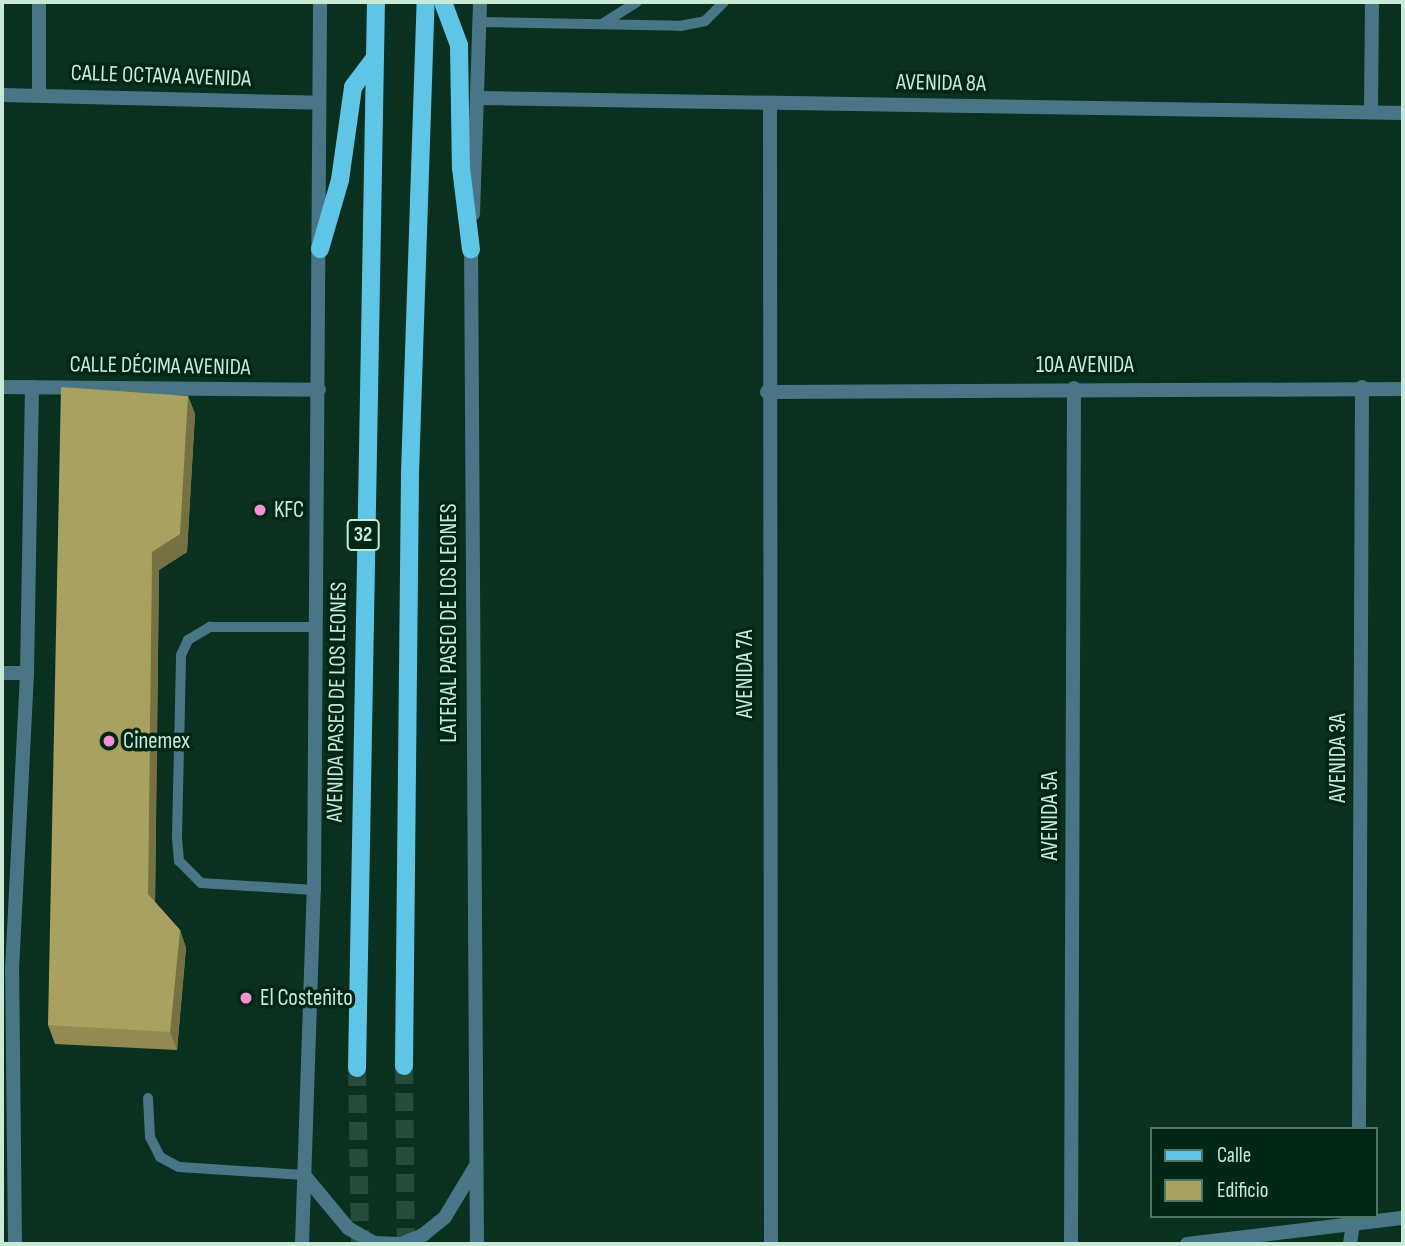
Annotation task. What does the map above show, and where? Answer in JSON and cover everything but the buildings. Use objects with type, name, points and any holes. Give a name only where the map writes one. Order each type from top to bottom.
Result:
[{"type":"main road","name":"AVENIDA PASEO DE LOS LEONES","points":[[357,1068],[376,2]]},
{"type":"main road","name":"32","points":[[404,1066],[410,473],[426,2]]},
{"type":"main road","points":[[443,2],[459,45],[461,168],[471,249]]},
{"type":"main road","points":[[320,249],[337,194],[353,88],[375,58]]},
{"type":"street","points":[[39,2],[39,95]]},
{"type":"street","points":[[302,1244],[314,890],[320,2]]},
{"type":"street","name":"LATERAL PASEO DE LOS LEONES","points":[[477,1244],[471,249],[480,2]]},
{"type":"street","points":[[1371,2],[1371,112]]},
{"type":"street","name":"CALLE OCTAVA AVENIDA","points":[[2,94],[319,103]]},
{"type":"street","name":"AVENIDA 8A","points":[[478,98],[1403,113]]},
{"type":"street","name":"AVENIDA 7A","points":[[769,103],[767,392],[771,1244]]},
{"type":"street","name":"CALLE DÉCIMA AVENIDA","points":[[2,387],[319,390]]},
{"type":"street","points":[[15,1244],[7,970],[27,673],[32,387]]},
{"type":"street","name":"AVENIDA 3A","points":[[1359,1127],[1362,387]]},
{"type":"street","name":"10A AVENIDA","points":[[767,392],[1074,388],[1403,389]]},
{"type":"street","name":"AVENIDA 5A","points":[[1071,1244],[1074,388]]},
{"type":"street","points":[[2,673],[27,673]]},
{"type":"street","points":[[304,1175],[348,1228],[374,1243],[400,1244],[423,1235],[445,1216],[475,1166]]},
{"type":"street","points":[[1187,1244],[1353,1219],[1403,1218]]},
{"type":"street","points":[[1350,1244],[1353,1219]]},
{"type":"lane","points":[[602,24],[637,2]]},
{"type":"lane","points":[[480,22],[680,26],[705,21],[724,2]]},
{"type":"lane","points":[[314,890],[201,883],[179,861],[181,655],[188,640],[210,626],[316,627]]},
{"type":"lane","points":[[148,1098],[150,1137],[160,1157],[179,1167],[304,1175]]},
{"type":"tunnel","points":[[404,1066],[406,1244]]},
{"type":"tunnel","points":[[357,1068],[360,1244]]},
{"type":"place","name":"KFC","points":[[260,510]]},
{"type":"place","name":"Cinemex","points":[[109,741]]},
{"type":"place","name":"El Costeñito","points":[[246,998]]}]
